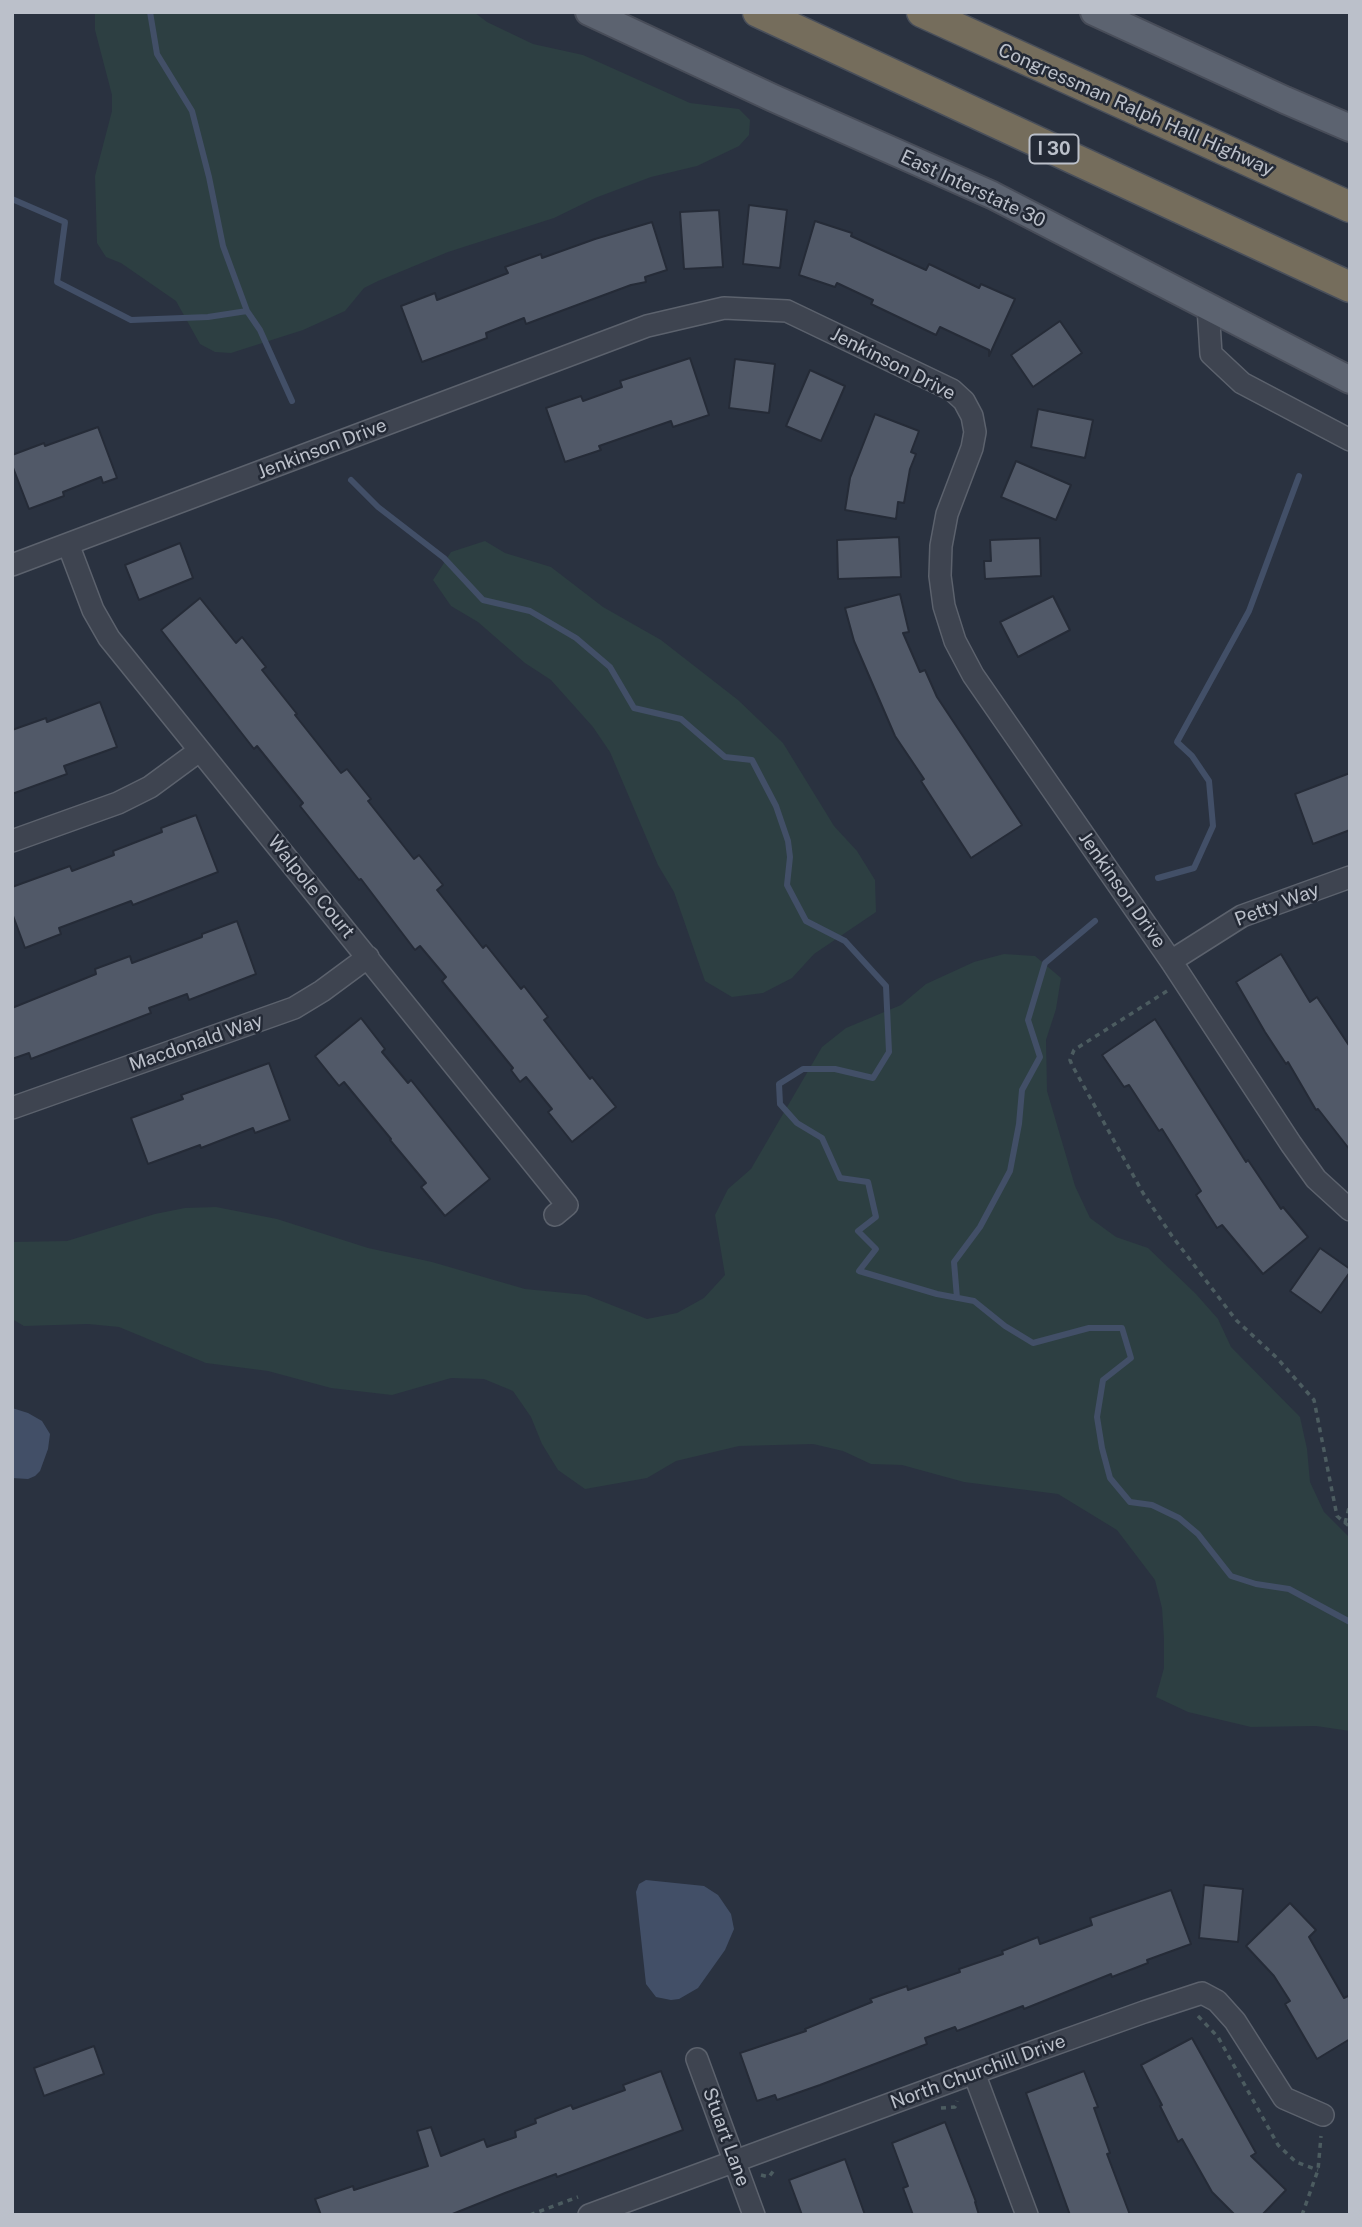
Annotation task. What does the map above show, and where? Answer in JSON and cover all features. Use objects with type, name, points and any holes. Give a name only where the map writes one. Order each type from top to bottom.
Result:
[{"type":"highway","name":"I 30","points":[[758,12],[1350,287]]},
{"type":"highway","name":"Congressman Ralph Hall Highway","points":[[922,12],[1350,207]]},
{"type":"main road","name":"East Interstate 30","points":[[589,12],[773,99],[992,195],[1350,380]]},
{"type":"main road","points":[[1094,12],[1350,128]]},
{"type":"street","points":[[1208,307],[1211,354],[1241,383],[1350,440]]},
{"type":"street","name":"Jenkinson Drive","points":[[12,565],[647,326],[724,308],[787,311],[952,390],[964,401],[972,416],[975,432],[972,448],[947,514],[941,546],[940,576],[944,606],[955,641],[973,675],[1171,961],[1316,1179],[1350,1210]]},
{"type":"street","name":"Walpole Court","points":[[68,544],[93,610],[108,638],[567,1205],[555,1215]]},
{"type":"street","points":[[12,841],[118,803],[150,788],[199,751]]},
{"type":"street","name":"Petty Way","points":[[1171,961],[1242,916],[1350,877]]},
{"type":"street","name":"Macdonald Way","points":[[12,1108],[294,1008],[368,957]]},
{"type":"street","name":"North Churchill Drive","points":[[584,2206],[738,2171],[977,2082],[1144,2012],[1202,1993],[1217,2001],[1235,2021],[1284,2098],[1323,2115]]},
{"type":"street","name":"Stuart Lane","points":[[697,2059],[754,2215]]},
{"type":"street","points":[[977,2082],[1027,2215]]},
{"type":"path","points":[[1184,981],[1074,1049],[1070,1060],[1143,1192],[1172,1236],[1236,1320],[1277,1358],[1314,1400],[1337,1516],[1350,1527]]},
{"type":"path","points":[[1345,1523],[1350,1504]]},
{"type":"path","points":[[1197,2015],[1218,2037],[1278,2145],[1296,2162],[1318,2170]]},
{"type":"path","points":[[936,2109],[955,2107],[958,2099],[977,2082]]},
{"type":"path","points":[[1302,2215],[1318,2170],[1323,2115]]},
{"type":"path","points":[[738,2171],[769,2177],[775,2168]]},
{"type":"path","points":[[530,2215],[584,2206]]},
{"type":"shaded area","points":[[95,12],[474,12],[487,22],[533,44],[583,55],[690,103],[739,109],[750,120],[749,135],[739,146],[697,166],[651,177],[595,198],[554,218],[448,252],[378,281],[364,288],[345,311],[303,330],[231,353],[215,352],[200,344],[176,301],[121,263],[106,257],[97,243],[95,176],[112,111],[112,95],[95,30]]},
{"type":"shaded area","points":[[485,541],[505,553],[551,567],[603,607],[661,640],[738,700],[783,743],[834,826],[857,851],[875,880],[876,912],[814,954],[792,978],[763,993],[732,997],[705,981],[674,892],[658,865],[610,752],[593,727],[551,680],[525,663],[478,622],[451,606],[433,580],[451,552]]},
{"type":"shaded area","points":[[1004,954],[1035,956],[1061,978],[1056,1009],[1046,1040],[1047,1091],[1075,1186],[1090,1218],[1116,1237],[1148,1248],[1196,1294],[1218,1319],[1231,1347],[1300,1417],[1310,1482],[1324,1512],[1350,1538],[1350,1731],[1316,1726],[1251,1727],[1188,1712],[1156,1697],[1164,1668],[1164,1639],[1162,1608],[1155,1580],[1117,1530],[1058,1494],[964,1482],[902,1465],[871,1464],[843,1451],[813,1444],[739,1446],[676,1461],[647,1478],[585,1489],[558,1470],[542,1444],[531,1417],[513,1391],[484,1379],[451,1378],[392,1395],[331,1388],[268,1371],[206,1363],[119,1327],[88,1324],[24,1326],[12,1319],[12,1242],[67,1241],[155,1214],[185,1208],[216,1207],[277,1219],[368,1248],[432,1262],[525,1289],[586,1295],[647,1319],[677,1313],[704,1298],[725,1275],[715,1215],[728,1189],[751,1169],[822,1047],[846,1028],[901,1005],[926,984],[974,962]]},
{"type":"water","points":[[12,1408],[42,1421],[50,1434],[40,1471],[28,1479],[12,1478]]},
{"type":"water","points":[[646,1880],[704,1886],[718,1895],[731,1914],[734,1929],[725,1950],[698,1988],[679,1999],[656,1997],[646,1984],[636,1892],[639,1884]]},
{"type":"building","points":[[749,205],[787,210],[780,268],[743,264]]},
{"type":"building","points":[[719,210],[723,267],[684,269],[680,212]]},
{"type":"building","points":[[815,221],[852,233],[851,236],[926,270],[929,264],[979,288],[981,284],[1015,299],[989,356],[989,350],[940,327],[936,335],[871,304],[873,300],[837,283],[835,287],[799,275]]},
{"type":"building","points":[[652,222],[667,270],[645,277],[646,282],[631,285],[526,324],[524,318],[486,333],[487,338],[422,362],[401,306],[435,293],[437,300],[508,273],[505,267],[541,254],[542,258]]},
{"type":"building","points":[[1060,321],[1082,353],[1033,387],[1011,355]]},
{"type":"building","points":[[690,358],[709,415],[673,427],[671,421],[599,446],[601,450],[565,462],[546,408],[581,396],[583,401],[622,387],[620,381]]},
{"type":"building","points":[[735,359],[775,364],[769,413],[729,408]]},
{"type":"building","points":[[810,370],[845,386],[821,441],[786,426]]},
{"type":"building","points":[[1038,409],[1093,420],[1085,458],[1031,447]]},
{"type":"building","points":[[875,414],[919,431],[911,452],[916,454],[910,469],[904,503],[898,502],[896,519],[845,510],[850,478]]},
{"type":"building","points":[[98,427],[117,478],[103,483],[101,477],[63,492],[64,496],[29,509],[12,465],[12,455]]},
{"type":"building","points":[[1016,461],[1071,485],[1056,520],[1001,497]]},
{"type":"building","points":[[899,537],[901,577],[838,579],[837,540]]},
{"type":"building","points":[[1040,538],[1041,576],[985,579],[984,561],[991,561],[990,540]]},
{"type":"building","points":[[180,543],[193,578],[139,600],[125,565]]},
{"type":"building","points":[[900,594],[909,632],[903,633],[920,672],[925,670],[937,697],[1022,825],[971,858],[895,736],[854,641],[845,608]]},
{"type":"building","points":[[1053,596],[1070,630],[1018,657],[1000,622]]},
{"type":"building","points":[[200,598],[236,643],[242,637],[266,667],[262,670],[341,773],[347,769],[371,799],[368,801],[414,859],[419,855],[443,885],[437,890],[483,948],[486,945],[521,989],[524,986],[548,1017],[544,1020],[590,1079],[592,1077],[616,1107],[572,1142],[548,1112],[552,1109],[526,1077],[520,1082],[511,1070],[513,1068],[442,981],[446,977],[420,946],[415,950],[361,879],[359,880],[300,806],[303,803],[257,746],[254,749],[161,630]]},
{"type":"building","points":[[100,702],[117,747],[64,766],[67,774],[12,794],[12,730],[46,718],[47,722]]},
{"type":"building","points":[[1350,773],[1350,830],[1313,844],[1295,794]]},
{"type":"building","points":[[196,815],[218,872],[133,905],[131,901],[59,928],[61,934],[25,948],[12,913],[12,887],[70,866],[72,871],[114,855],[113,851]]},
{"type":"building","points":[[237,921],[256,974],[189,1000],[187,994],[149,1008],[151,1013],[31,1059],[29,1053],[12,1059],[12,1008],[96,974],[95,969],[130,956],[132,963]]},
{"type":"building","points":[[1281,954],[1310,1002],[1317,997],[1350,1047],[1350,1150],[1318,1109],[1316,1110],[1236,982]]},
{"type":"building","points":[[361,1018],[385,1049],[382,1052],[408,1083],[411,1080],[490,1179],[445,1216],[421,1187],[426,1183],[391,1139],[344,1082],[339,1086],[315,1056]]},
{"type":"building","points":[[1155,1019],[1246,1162],[1248,1160],[1281,1209],[1283,1207],[1308,1237],[1263,1274],[1222,1225],[1217,1228],[1196,1195],[1201,1191],[1162,1129],[1159,1131],[1129,1085],[1124,1087],[1102,1055]]},
{"type":"building","points":[[269,1063],[290,1120],[255,1133],[253,1128],[148,1164],[131,1118],[183,1099],[181,1095]]},
{"type":"building","points":[[1320,1248],[1350,1269],[1321,1313],[1290,1291]]},
{"type":"building","points":[[1204,1885],[1243,1889],[1238,1942],[1199,1938]]},
{"type":"building","points":[[1171,1890],[1191,1944],[1147,1960],[1148,1963],[1112,1977],[1111,1974],[1024,2009],[1023,2006],[957,2031],[955,2027],[925,2038],[927,2044],[820,2085],[777,2100],[775,2095],[757,2101],[740,2053],[806,2031],[805,2029],[872,2002],[870,1999],[907,1986],[908,1990],[960,1972],[959,1969],[1003,1954],[1002,1951],[1038,1937],[1040,1944],[1092,1925],[1090,1918]]},
{"type":"building","points":[[1290,1903],[1316,1930],[1309,1937],[1344,1998],[1350,1995],[1350,2039],[1317,2059],[1285,2004],[1290,2001],[1274,1976],[1246,1946]]},
{"type":"building","points":[[1192,2038],[1256,2153],[1251,2156],[1286,2190],[1262,2215],[1235,2215],[1212,2192],[1182,2139],[1178,2142],[1141,2065]]},
{"type":"building","points":[[94,2046],[104,2074],[44,2096],[34,2068]]},
{"type":"building","points":[[661,2071],[683,2130],[557,2177],[556,2174],[450,2215],[321,2215],[315,2199],[353,2186],[354,2190],[428,2166],[417,2131],[431,2127],[441,2156],[484,2139],[487,2147],[516,2137],[515,2131],[536,2123],[535,2119],[571,2105],[573,2109],[625,2090],[623,2085]]},
{"type":"building","points":[[1084,2071],[1098,2107],[1094,2108],[1110,2153],[1107,2154],[1130,2215],[1070,2215],[1026,2093]]},
{"type":"building","points":[[945,2122],[979,2215],[913,2215],[903,2188],[908,2186],[892,2143]]},
{"type":"building","points":[[845,2159],[865,2215],[802,2215],[789,2180]]},
{"type":"waterway","points":[[150,12],[157,54],[192,111],[223,246],[247,311]]},
{"type":"waterway","points":[[12,199],[65,222],[57,282],[131,320],[208,317],[247,311],[260,330],[292,401]]},
{"type":"waterway","points":[[1158,878],[1194,868],[1213,826],[1209,781],[1192,756],[1177,742],[1249,611],[1299,476]]},
{"type":"waterway","points":[[351,480],[378,507],[444,558],[483,600],[530,611],[576,638],[610,667],[634,708],[681,719],[725,757],[752,760],[776,806],[788,841],[790,857],[787,885],[806,921],[845,941],[886,986],[889,1052],[873,1078],[835,1069],[803,1069],[779,1084],[780,1104],[797,1123],[822,1138],[840,1178],[868,1182],[876,1217],[858,1231],[876,1249],[859,1271],[937,1294],[974,1301],[1005,1326],[1033,1343],[1089,1328],[1122,1328],[1131,1358],[1103,1380],[1097,1417],[1110,1478],[1130,1502],[1152,1505],[1179,1518],[1198,1534],[1231,1576],[1256,1584],[1289,1589],[1350,1622]]},
{"type":"waterway","points":[[957,1298],[954,1262],[980,1227],[1010,1171],[1022,1090],[1040,1057],[1028,1020],[1045,963],[1095,921]]}]
